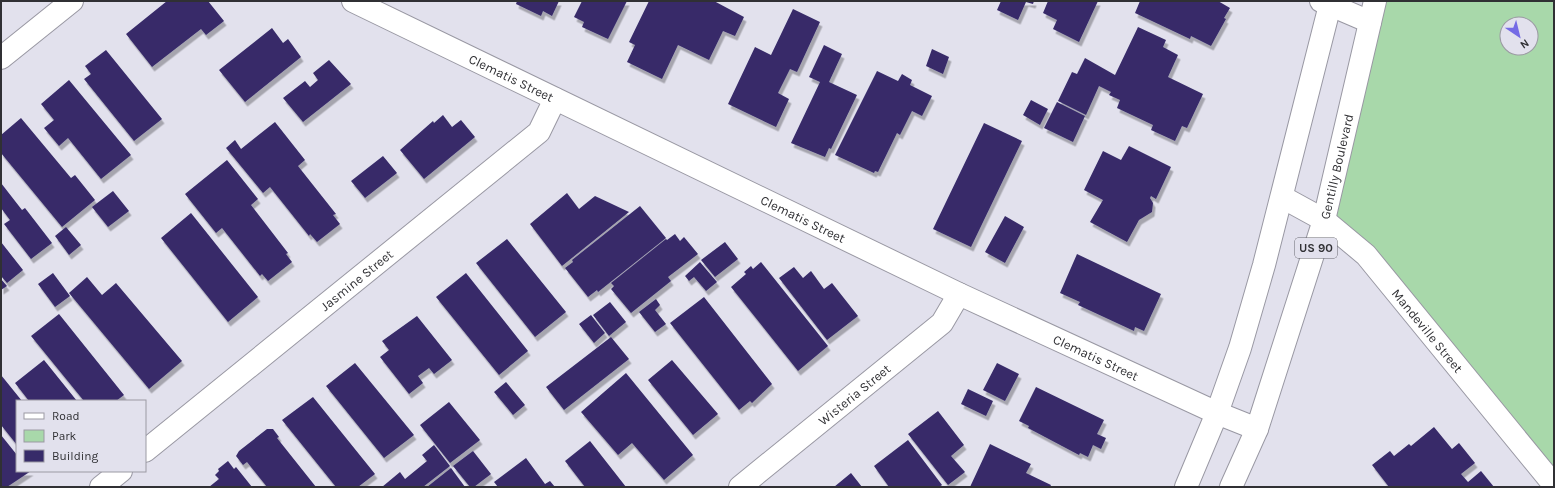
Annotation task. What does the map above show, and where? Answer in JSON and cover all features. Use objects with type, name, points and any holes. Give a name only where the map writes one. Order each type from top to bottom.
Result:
[{"type":"street","points":[[1,58],[72,1]]},
{"type":"street","name":"Clematis Street","points":[[353,1],[959,294],[1217,413],[1257,429]]},
{"type":"street","name":"Gentilly Boulevard","points":[[1230,487],[1257,429],[1324,220],[1375,1]]},
{"type":"street","points":[[1186,487],[1217,413],[1240,348],[1282,197],[1327,2],[1370,22]]},
{"type":"street","name":"Jasmine Street","points":[[146,450],[539,132],[556,99]]},
{"type":"street","name":"Mandeville Street","points":[[1282,197],[1324,220],[1366,255],[1554,485]]},
{"type":"street","name":"Wisteria Street","points":[[740,487],[942,323],[959,294]]},
{"type":"street","points":[[101,487],[120,472]]},
{"type":"green space","points":[[1375,1],[1554,1],[1554,485],[1324,220]]},
{"type":"building","points":[[167,1],[208,1],[224,21],[206,35],[201,29],[152,67],[126,34]]},
{"type":"building","points":[[517,1],[559,1],[552,16],[543,11],[541,16],[516,4]]},
{"type":"building","points":[[582,1],[627,1],[608,39],[582,27],[584,22],[574,17]]},
{"type":"building","points":[[649,1],[714,1],[744,17],[735,36],[723,31],[709,60],[678,45],[662,79],[627,62],[635,45],[629,42]]},
{"type":"building","points":[[1001,1],[1034,1],[1033,4],[1026,2],[1018,20],[997,10]]},
{"type":"building","points":[[1048,1],[1098,1],[1079,42],[1053,29],[1057,20],[1043,13]]},
{"type":"building","points":[[1140,1],[1218,1],[1230,8],[1224,18],[1226,19],[1211,46],[1191,36],[1190,39],[1135,13]]},
{"type":"building","points":[[793,9],[820,22],[797,72],[790,69],[778,93],[789,99],[776,127],[728,104],[755,47],[771,55]]},
{"type":"building","points":[[1138,27],[1166,40],[1163,47],[1178,55],[1168,77],[1203,94],[1187,128],[1182,126],[1175,141],[1151,130],[1153,125],[1117,108],[1120,100],[1109,95],[1111,92],[1099,86],[1086,115],[1058,101],[1072,72],[1077,74],[1085,58],[1115,75]]},
{"type":"building","points":[[272,28],[283,43],[288,39],[301,57],[245,102],[219,70]]},
{"type":"building","points":[[824,45],[842,54],[829,82],[857,95],[831,149],[829,148],[825,157],[791,143],[820,82],[809,77]]},
{"type":"building","points":[[932,49],[949,57],[943,74],[926,66]]},
{"type":"building","points":[[106,50],[162,119],[134,141],[84,79],[91,74],[85,66]]},
{"type":"building","points":[[329,60],[351,84],[303,122],[283,98],[305,81],[310,87],[318,80],[313,73]]},
{"type":"building","points":[[877,71],[898,81],[902,74],[912,80],[910,85],[932,96],[922,116],[912,111],[900,135],[897,133],[878,172],[875,171],[874,173],[835,155]]},
{"type":"building","points":[[69,80],[131,155],[101,179],[68,138],[59,146],[44,128],[54,120],[41,104]]},
{"type":"building","points":[[1031,100],[1048,109],[1040,125],[1023,115]]},
{"type":"building","points":[[1057,102],[1085,116],[1073,142],[1044,128]]},
{"type":"building","points":[[443,115],[452,127],[461,120],[475,137],[424,179],[400,150],[433,121],[434,123]]},
{"type":"building","points":[[21,118],[71,178],[75,175],[95,200],[62,227],[1,153],[1,135]]},
{"type":"building","points":[[275,122],[305,160],[298,166],[336,214],[333,215],[340,224],[317,242],[310,234],[309,236],[270,187],[263,193],[226,148],[235,140],[241,149]]},
{"type":"building","points":[[984,123],[1022,141],[971,247],[933,229]]},
{"type":"building","points":[[1129,146],[1171,167],[1156,199],[1151,196],[1150,198],[1153,203],[1152,212],[1139,220],[1127,242],[1090,222],[1103,200],[1084,190],[1103,151],[1121,160]]},
{"type":"building","points":[[383,156],[397,173],[365,198],[351,181]]},
{"type":"building","points":[[227,160],[258,199],[251,205],[288,253],[286,254],[292,262],[268,281],[262,274],[260,276],[222,228],[216,233],[185,194]]},
{"type":"building","points":[[1,183],[22,210],[25,208],[52,243],[31,259],[4,224],[10,220],[1,208]]},
{"type":"building","points":[[113,191],[129,211],[108,227],[92,207]]},
{"type":"building","points":[[567,193],[579,209],[595,196],[629,212],[562,266],[530,224]]},
{"type":"building","points":[[640,206],[666,238],[598,292],[597,290],[588,297],[565,268],[573,262],[572,260]]},
{"type":"building","points":[[191,213],[258,297],[228,322],[161,238]]},
{"type":"building","points":[[1005,216],[1024,227],[1005,263],[985,252]]},
{"type":"building","points":[[66,227],[81,245],[69,255],[55,236]]},
{"type":"building","points":[[675,234],[680,241],[684,237],[698,254],[668,277],[671,281],[631,313],[611,289],[614,286],[611,283],[666,239],[667,240]]},
{"type":"building","points":[[507,239],[566,312],[535,337],[476,263]]},
{"type":"building","points":[[1,242],[23,270],[7,283],[1,276]]},
{"type":"building","points":[[725,242],[738,259],[715,277],[701,260]]},
{"type":"building","points":[[1077,254],[1161,294],[1144,331],[1135,327],[1134,331],[1078,305],[1080,302],[1060,293]]},
{"type":"building","points":[[700,262],[717,282],[706,291],[694,277],[689,281],[685,276]]},
{"type":"building","points":[[761,262],[828,346],[798,371],[731,287],[746,274],[744,272],[751,266],[753,269]]},
{"type":"building","points":[[794,267],[803,278],[811,271],[824,289],[832,283],[858,316],[827,340],[779,278]]},
{"type":"building","points":[[53,273],[70,296],[55,307],[38,284]]},
{"type":"building","points":[[466,273],[528,351],[499,375],[436,297]]},
{"type":"building","points":[[87,277],[102,295],[116,283],[182,361],[149,389],[69,293]]},
{"type":"building","points":[[1,279],[7,286],[1,290]]},
{"type":"building","points":[[704,297],[772,384],[752,403],[750,401],[739,410],[670,323]]},
{"type":"building","points":[[656,299],[660,305],[655,310],[666,324],[655,332],[639,312]]},
{"type":"building","points":[[610,302],[626,322],[609,336],[593,315]]},
{"type":"building","points":[[59,314],[124,395],[117,400],[83,400],[31,336]]},
{"type":"building","points":[[591,315],[605,333],[594,343],[579,324]]},
{"type":"building","points":[[417,316],[452,360],[434,374],[429,368],[418,376],[423,383],[409,394],[380,357],[389,350],[382,341]]},
{"type":"building","points":[[611,337],[629,359],[564,410],[546,387]]},
{"type":"building","points":[[44,360],[76,400],[28,400],[15,383]]},
{"type":"building","points":[[672,360],[718,414],[693,435],[648,380]]},
{"type":"building","points":[[355,363],[414,435],[384,458],[326,386]]},
{"type":"building","points":[[997,363],[1019,374],[1005,401],[983,390]]},
{"type":"building","points":[[626,373],[693,455],[664,480],[632,443],[618,455],[581,412]]},
{"type":"building","points":[[1,375],[21,400],[16,400],[16,444],[1,425]]},
{"type":"building","points":[[506,382],[525,405],[513,415],[494,392]]},
{"type":"building","points":[[1036,387],[1104,420],[1097,434],[1106,438],[1101,449],[1093,445],[1088,457],[1080,453],[1079,455],[1028,428],[1029,426],[1019,421]]},
{"type":"building","points":[[968,389],[993,401],[986,416],[961,404]]},
{"type":"building","points":[[313,397],[375,474],[358,487],[336,487],[282,420]]},
{"type":"building","points":[[449,402],[480,440],[450,463],[420,425]]},
{"type":"building","points":[[938,411],[964,445],[951,456],[965,472],[948,485],[908,434]]},
{"type":"building","points":[[1434,427],[1452,449],[1459,443],[1475,463],[1461,474],[1468,482],[1481,471],[1494,487],[1389,487],[1372,465],[1390,451],[1394,456],[1409,444],[1411,446]]},
{"type":"building","points":[[267,429],[273,429],[279,437],[277,438],[316,487],[267,487],[247,462],[243,465],[236,456],[239,451]]},
{"type":"building","points":[[1,435],[16,454],[16,472],[30,472],[7,487],[1,486]]},
{"type":"building","points":[[908,440],[942,485],[939,487],[889,487],[874,466]]},
{"type":"building","points":[[590,441],[626,487],[585,487],[565,461]]},
{"type":"building","points":[[990,444],[1031,464],[1026,473],[1051,485],[1050,487],[970,487]]},
{"type":"building","points":[[434,445],[450,466],[423,487],[382,487],[400,472],[405,479],[427,461],[422,455]]},
{"type":"building","points":[[473,451],[491,474],[474,487],[470,487],[453,466]]},
{"type":"building","points":[[526,458],[545,484],[550,481],[555,487],[498,487],[494,482]]},
{"type":"building","points":[[228,461],[234,469],[236,467],[252,487],[209,487],[219,479],[215,475],[219,471],[218,469]]},
{"type":"building","points":[[451,468],[465,487],[427,487]]},
{"type":"building","points":[[851,473],[862,487],[834,487]]}]
